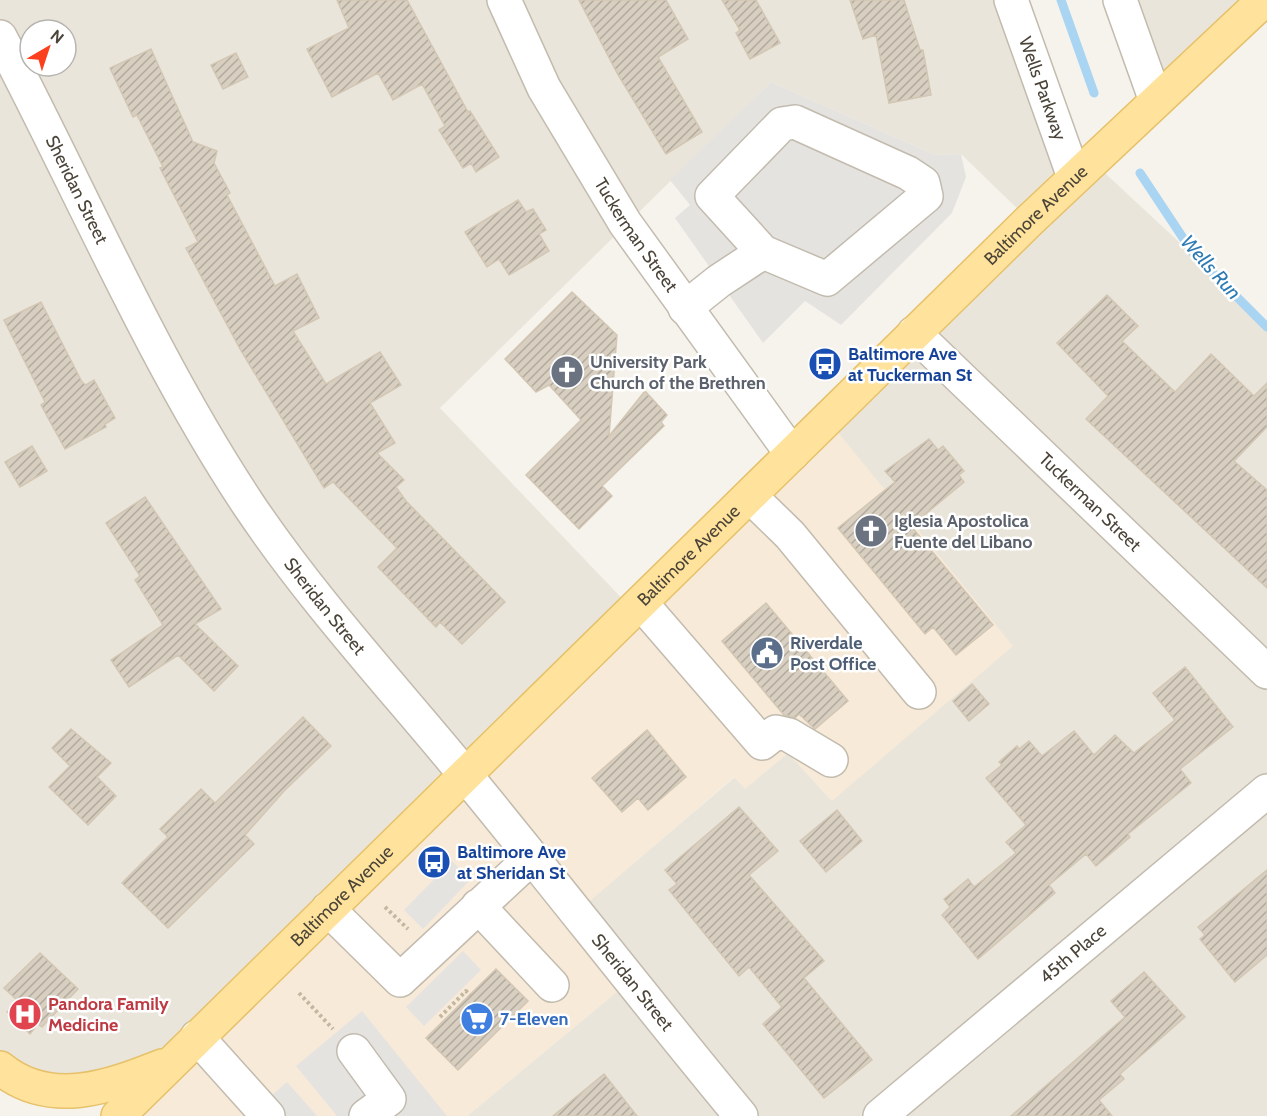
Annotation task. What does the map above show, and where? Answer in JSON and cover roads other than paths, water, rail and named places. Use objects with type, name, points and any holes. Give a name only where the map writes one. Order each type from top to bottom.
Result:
[{"type":"main road","name":"Baltimore Avenue","points":[[118,1116],[1074,177],[1264,0]]},
{"type":"main road","points":[[0,1068],[10,1076],[38,1088],[66,1093],[96,1089],[172,1062]]},
{"type":"street","name":"Tuckerman Street","points":[[504,0],[544,88],[582,155],[625,223],[792,454]]},
{"type":"street","name":"Wells Parkway","points":[[1011,0],[1074,177]]},
{"type":"street","points":[[1120,0],[1156,101]]},
{"type":"street","name":"Sheridan Street","points":[[0,37],[150,331],[212,445],[248,503],[327,611],[465,775],[741,1116]]},
{"type":"street","points":[[795,122],[908,172],[923,183],[926,196],[827,279],[763,252],[712,196],[782,123],[795,122]]},
{"type":"street","points":[[685,308],[719,281],[763,252]]},
{"type":"street","name":"Tuckerman Street","points":[[914,333],[1267,672]]},
{"type":"street","points":[[750,496],[790,535],[919,692]]},
{"type":"street","points":[[641,603],[762,742],[776,732],[789,735],[831,760]]},
{"type":"street","name":"45th Place","points":[[880,1116],[1267,791]]},
{"type":"street","points":[[328,909],[400,980],[531,858]]},
{"type":"street","points":[[478,906],[552,985]]},
{"type":"street","points":[[197,1037],[268,1116]]},
{"type":"street","points":[[354,1051],[386,1110]]},
{"type":"waterway","name":"Wells Run","points":[[1061,0],[1094,93]]},
{"type":"waterway","name":"Wells Run","points":[[1140,173],[1193,253],[1267,327]]},
{"type":"place","name":"Baltimore Ave at Tuckerman St","points":[[825,364]]},
{"type":"place","name":"University Park Church of the Brethren","points":[[567,372]]},
{"type":"place","name":"Iglesia Apostolica Fuente del Libano","points":[[871,531]]},
{"type":"place","name":"Riverdale Post Office","points":[[767,653]]},
{"type":"place","name":"Baltimore Ave at Sheridan St","points":[[434,862]]},
{"type":"place","name":"Pandora Family Medicine","points":[[25,1014]]},
{"type":"place","name":"7-Eleven","points":[[477,1019]]}]
